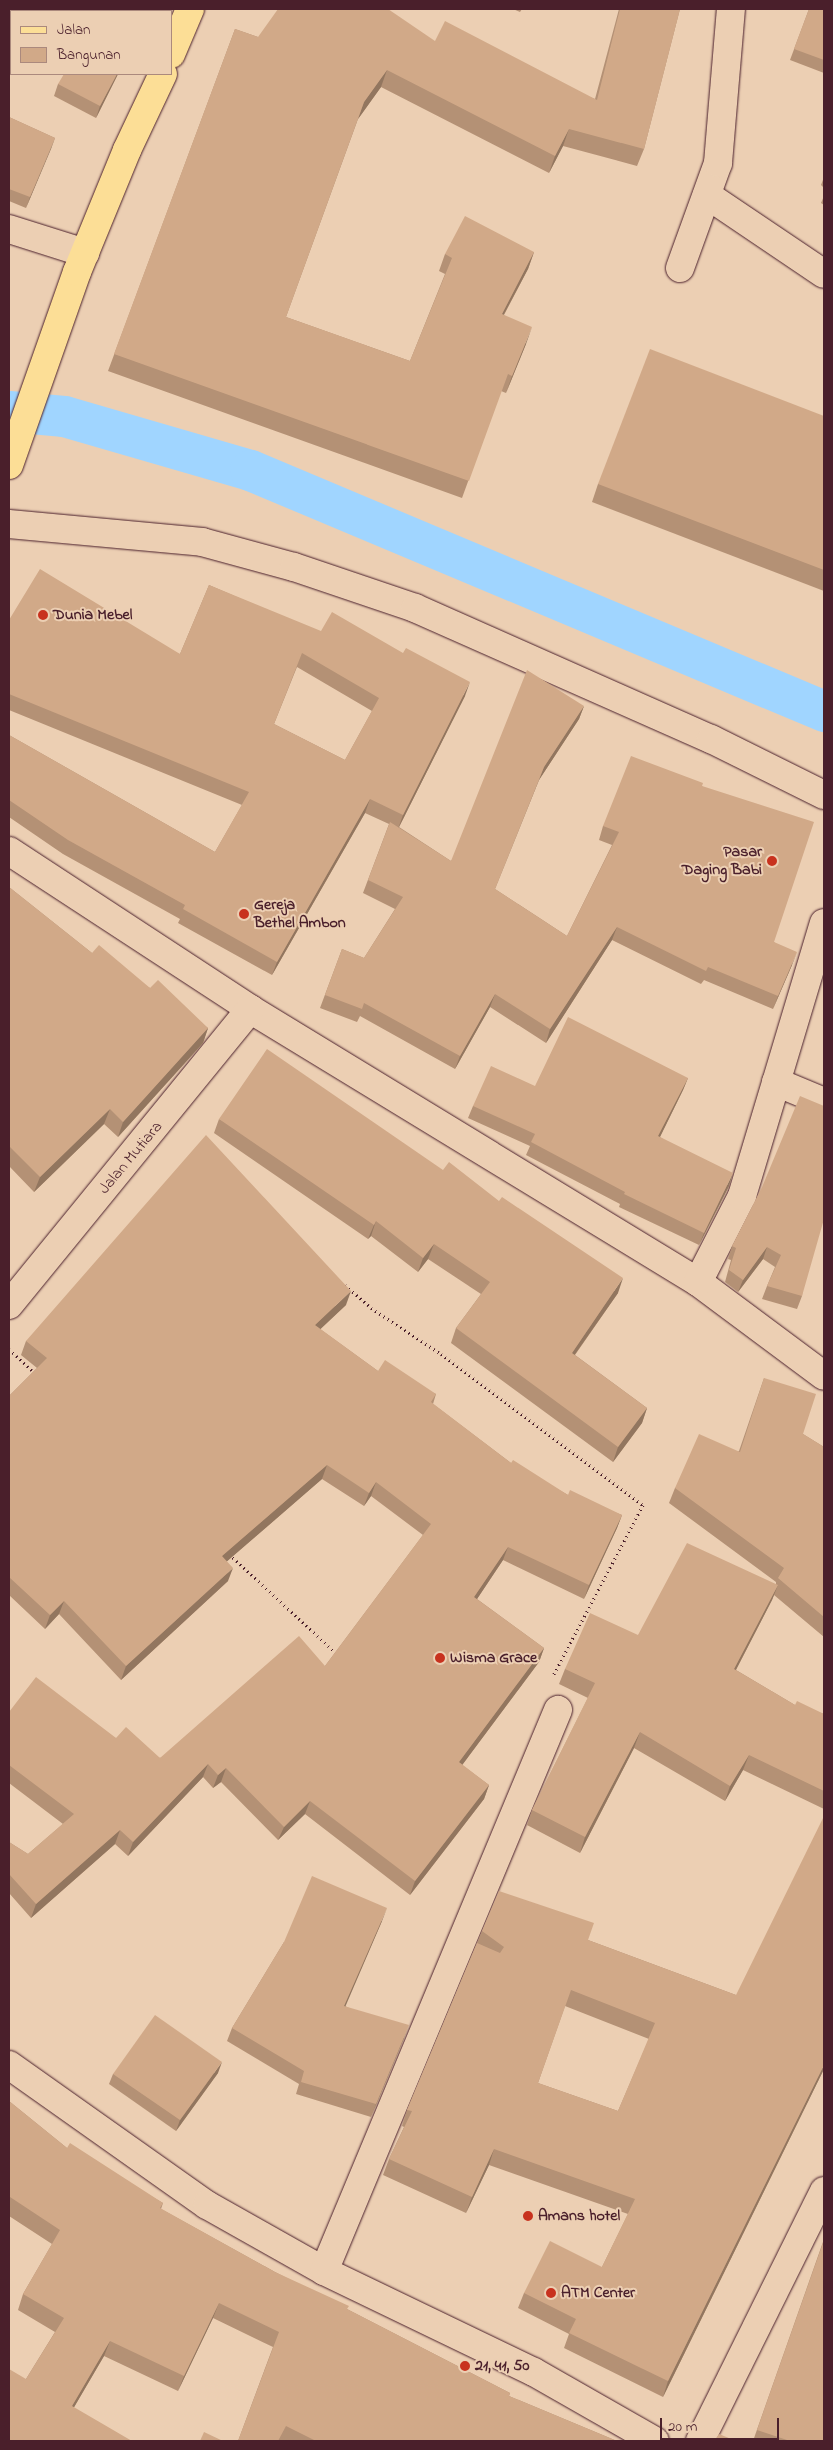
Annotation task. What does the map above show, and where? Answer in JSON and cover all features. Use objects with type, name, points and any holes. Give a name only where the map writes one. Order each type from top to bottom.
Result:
[{"type":"main road","points":[[172,52],[190,9]]},
{"type":"main road","points":[[9,465],[81,262],[127,150],[163,75]]},
{"type":"street","points":[[680,268],[718,163],[731,9]]},
{"type":"street","points":[[707,195],[824,274]]},
{"type":"street","points":[[9,229],[81,262]]},
{"type":"street","points":[[9,524],[202,542],[294,567],[415,608],[711,739],[824,795]]},
{"type":"street","points":[[9,851],[250,1009],[698,1282],[824,1376]]},
{"type":"street","points":[[698,1282],[742,1196],[824,923]]},
{"type":"street","name":"Jalan Mutiara","points":[[9,1305],[250,1009]]},
{"type":"street","points":[[776,1082],[824,1102]]},
{"type":"street","points":[[324,2271],[558,1710]]},
{"type":"street","points":[[9,2065],[207,2205],[324,2271],[534,2372],[655,2441]]},
{"type":"street","points":[[700,2441],[824,2191]]},
{"type":"path","points":[[342,1282],[371,1308],[441,1354],[643,1505],[545,1690],[558,1710]]},
{"type":"path","points":[[9,1349],[38,1376]]},
{"type":"path","points":[[228,1553],[345,1662]]},
{"type":"building","points":[[9,9],[150,9],[149,10]]},
{"type":"building","points":[[278,9],[388,9],[435,41],[445,21],[597,100],[620,9],[680,9],[644,149],[569,129],[555,156],[387,70],[364,102],[286,317],[410,361],[452,258],[445,254],[465,216],[534,252],[502,314],[532,327],[512,376],[508,374],[469,481],[114,354],[235,29],[258,37]]},
{"type":"building","points":[[809,9],[824,9],[824,60],[794,49]]},
{"type":"building","points":[[63,75],[116,75],[100,106],[58,84]]},
{"type":"building","points":[[9,117],[55,138],[30,197],[9,189]]},
{"type":"building","points":[[650,349],[824,416],[824,570],[598,484]]},
{"type":"building","points":[[40,569],[180,654],[209,585],[321,631],[332,612],[403,653],[406,648],[470,682],[403,815],[370,799],[277,962],[183,909],[185,905],[68,840],[9,800],[9,735],[215,852],[249,792],[9,694],[9,620]],"holes":[[[302,653],[379,698],[345,760],[274,724]]]},
{"type":"building","points":[[527,670],[584,706],[544,767],[495,889],[567,936],[619,832],[603,826],[631,756],[703,783],[702,786],[814,822],[774,942],[797,952],[778,996],[708,967],[706,971],[617,927],[550,1029],[495,994],[460,1056],[364,1003],[362,1009],[325,995],[342,949],[364,958],[403,897],[368,880],[390,822],[451,861]]},
{"type":"building","points":[[9,887],[92,953],[99,945],[150,988],[158,980],[208,1028],[123,1122],[110,1109],[40,1177],[9,1146]]},
{"type":"building","points":[[568,1017],[688,1078],[658,1136],[733,1173],[704,1233],[624,1194],[625,1192],[531,1142],[535,1134],[473,1106],[491,1066],[535,1086]]},
{"type":"building","points":[[267,1049],[443,1170],[449,1162],[499,1201],[502,1197],[623,1278],[572,1353],[647,1408],[618,1447],[456,1328],[490,1282],[434,1244],[423,1258],[376,1221],[374,1225],[219,1119]]},
{"type":"building","points":[[800,1096],[824,1106],[824,1219],[802,1296],[767,1286],[781,1255],[767,1247],[743,1280],[729,1270],[736,1248],[732,1246],[762,1187]]},
{"type":"building","points":[[206,1135],[351,1291],[315,1325],[378,1371],[385,1360],[436,1394],[431,1402],[511,1463],[513,1460],[568,1495],[570,1490],[622,1515],[589,1585],[508,1547],[474,1597],[544,1648],[459,1762],[489,1785],[415,1881],[310,1801],[284,1827],[226,1768],[218,1775],[208,1764],[133,1842],[120,1830],[36,1904],[9,1874],[9,1842],[28,1854],[74,1814],[9,1765],[9,1712],[36,1677],[116,1738],[126,1727],[160,1758],[299,1636],[325,1666],[431,1524],[376,1482],[369,1493],[327,1465],[222,1556],[233,1568],[126,1666],[64,1601],[50,1615],[9,1577],[9,1396],[47,1358],[26,1341]]},
{"type":"building","points":[[764,1378],[816,1394],[803,1434],[824,1447],[824,1617],[778,1578],[784,1568],[675,1488],[699,1434],[740,1452]]},
{"type":"building","points":[[687,1543],[778,1585],[734,1669],[795,1705],[797,1701],[824,1714],[824,1791],[749,1755],[730,1786],[640,1732],[585,1837],[532,1810],[595,1683],[565,1669],[590,1613],[638,1635]]},
{"type":"building","points":[[824,1816],[824,2065],[668,2381],[569,2333],[576,2319],[524,2293],[550,2241],[602,2267],[635,2199],[494,2149],[472,2197],[389,2159],[412,2111],[407,2110],[477,1943],[500,1953],[504,1947],[482,1931],[499,1891],[594,1923],[588,1940],[736,1995]],"holes":[[[571,1990],[655,2023],[618,2111],[538,2083]]]},
{"type":"building","points":[[312,1876],[387,1908],[344,2006],[409,2025],[376,2104],[301,2082],[304,2071],[232,2028],[284,1942]]},
{"type":"building","points":[[155,2015],[222,2062],[180,2120],[113,2074]]},
{"type":"building","points":[[9,2101],[67,2148],[70,2143],[163,2203],[160,2208],[275,2272],[349,2306],[347,2309],[510,2393],[509,2396],[617,2441],[316,2441],[286,2426],[278,2441],[238,2441],[279,2332],[219,2303],[184,2376],[110,2341],[72,2406],[132,2441],[9,2441],[9,2369],[26,2379],[64,2318],[23,2294],[60,2230],[9,2198]]},
{"type":"building","points":[[824,2240],[824,2441],[790,2441],[757,2430]]},
{"type":"building","points":[[204,2432],[223,2441],[200,2441]]},
{"type":"building","points":[[719,2434],[736,2441],[714,2441]]},
{"type":"waterway","points":[[9,411],[64,416],[250,470],[824,711]]},
{"type":"place","name":"Dunia Mebel","points":[[43,615]]},
{"type":"place","name":"Pasar Daging Babi","points":[[772,861]]},
{"type":"place","name":"Gereja Bethel Ambon","points":[[244,914]]},
{"type":"place","name":"Wisma Grace","points":[[440,1658]]},
{"type":"place","name":"Amans hotel","points":[[528,2216]]},
{"type":"place","name":"ATM Center","points":[[551,2293]]},
{"type":"place","name":"21, 41, 50","points":[[465,2366]]}]
